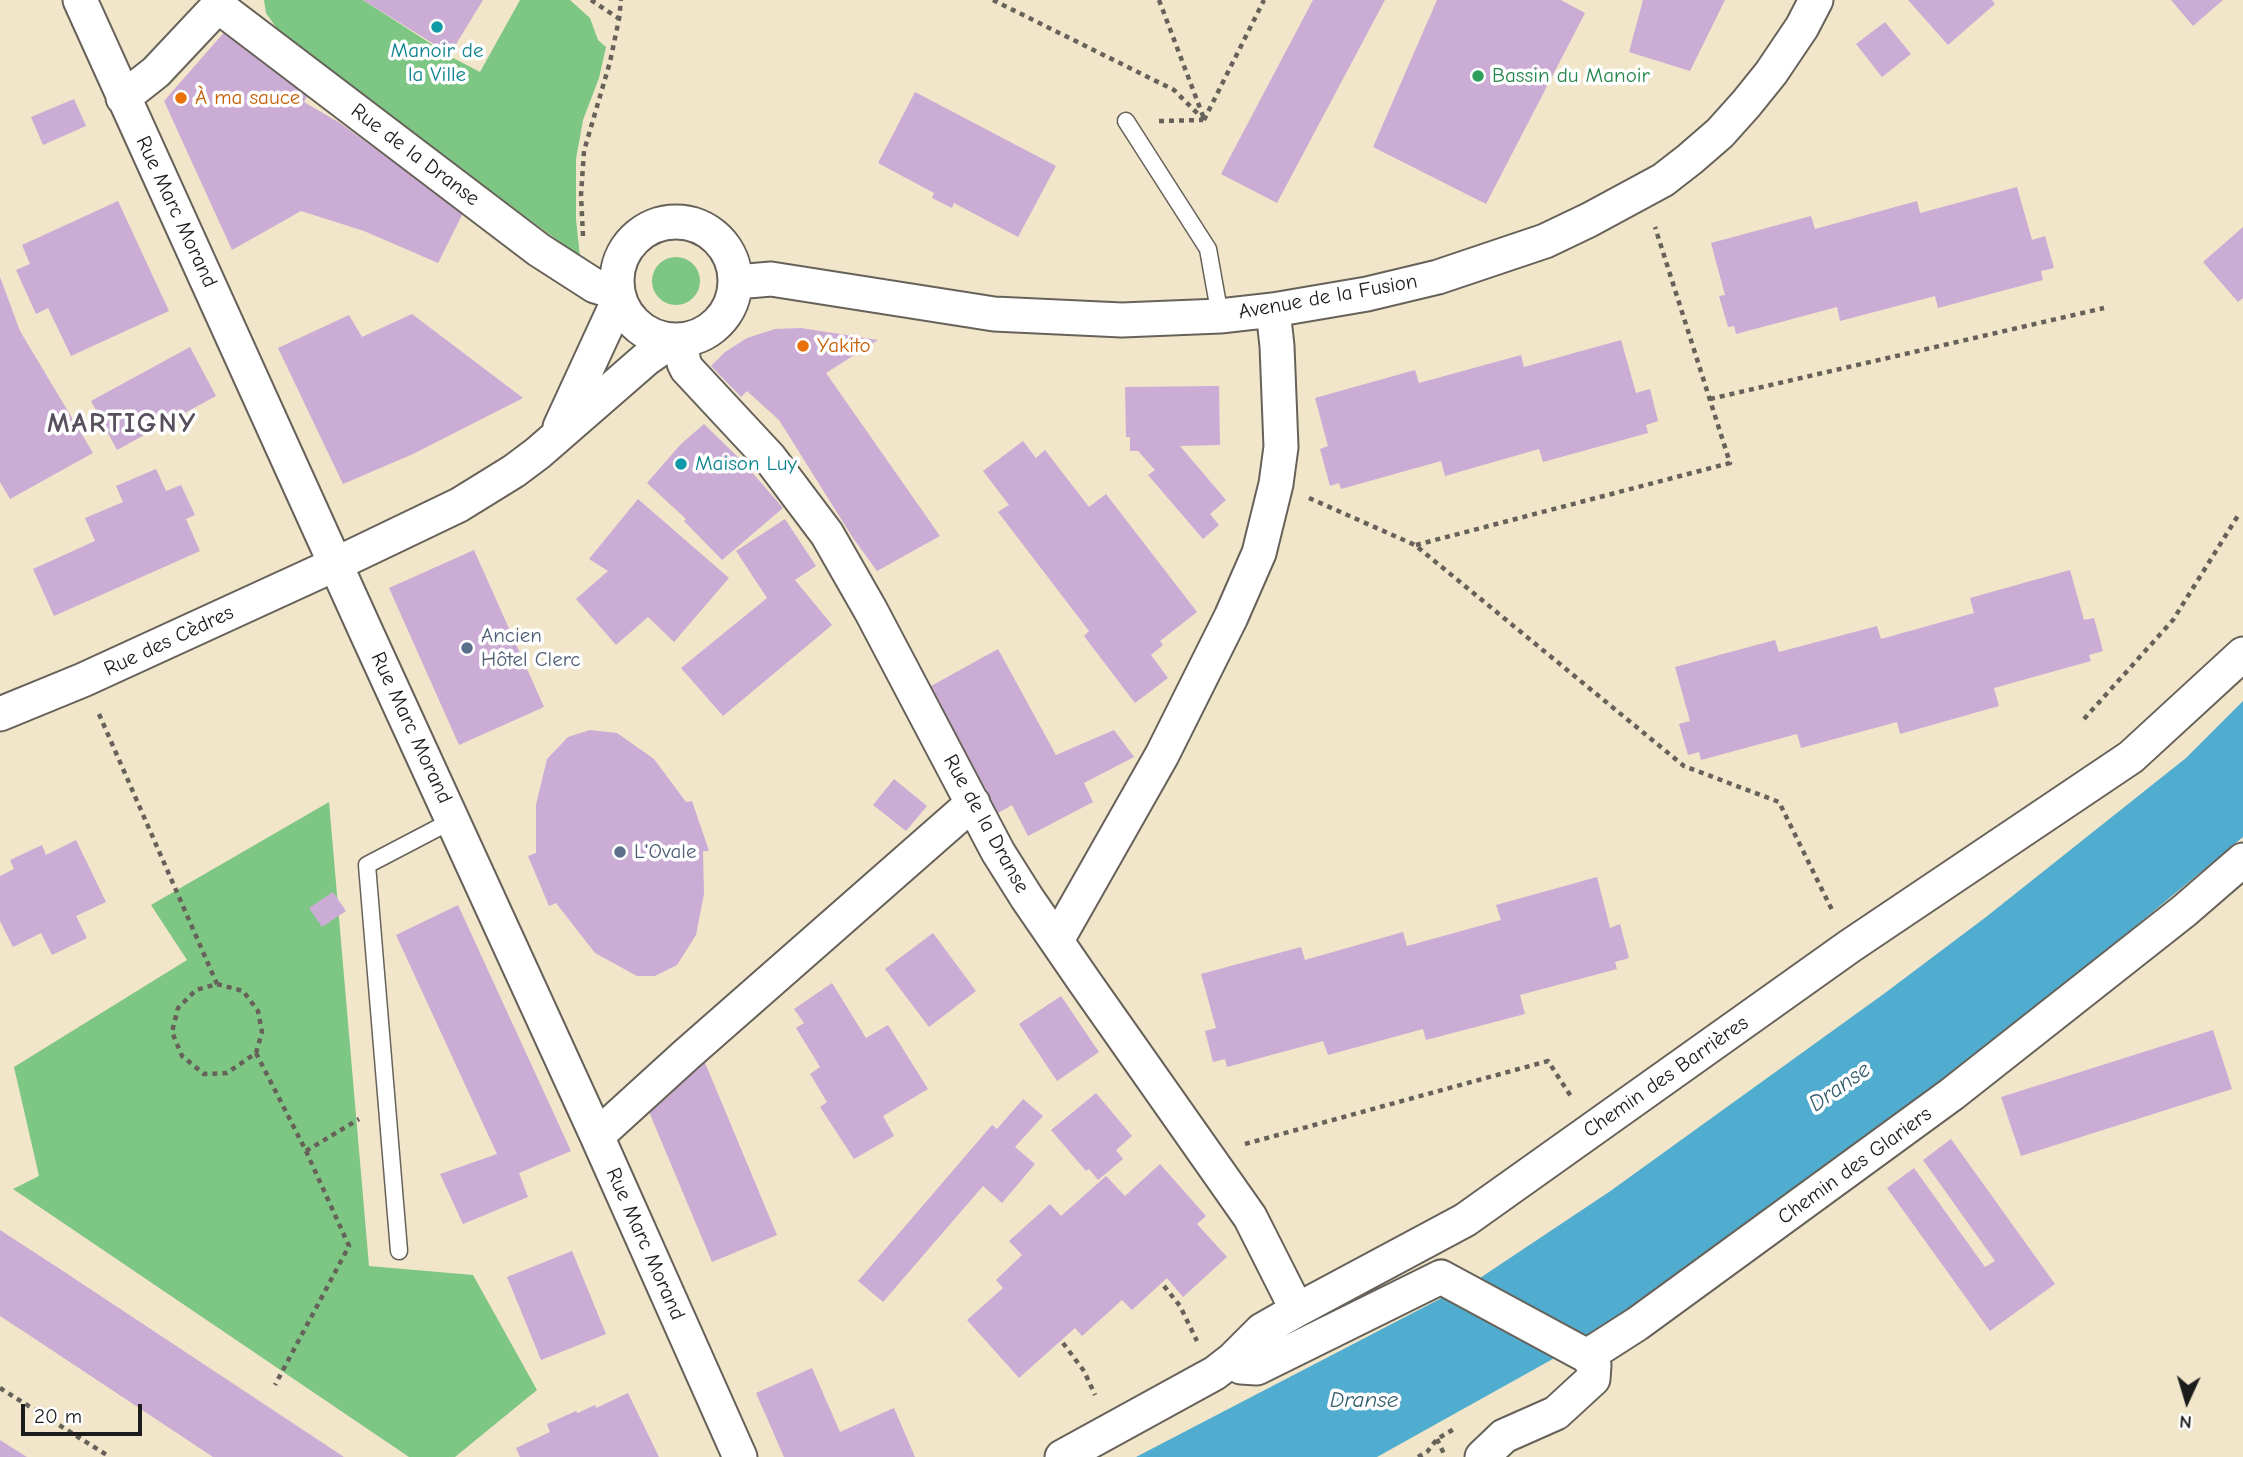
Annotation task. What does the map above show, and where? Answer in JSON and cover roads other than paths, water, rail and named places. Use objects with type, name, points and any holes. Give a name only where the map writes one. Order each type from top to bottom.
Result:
[{"type":"street","name":"Rue Marc Morand","points":[[80,0],[597,1136],[740,1457]]},
{"type":"street","name":"Avenue de la Fusion","points":[[736,282],[771,279],[994,314],[1122,320],[1220,316],[1273,310],[1367,294],[1438,277],[1545,241],[1644,190],[1690,159],[1720,133],[1771,73],[1816,0]]},
{"type":"street","points":[[123,98],[156,72],[220,3]]},
{"type":"street","name":"Rue de la Dranse","points":[[220,3],[539,250],[595,286],[618,296]]},
{"type":"street","points":[[663,222],[690,223],[702,227],[723,244],[730,256],[736,282],[732,303],[713,328],[694,338],[676,340],[654,337],[638,327],[627,314],[618,296],[616,277],[627,246],[643,231],[663,222]]},
{"type":"street","points":[[556,436],[618,296]]},
{"type":"street","points":[[1057,940],[1161,755],[1231,617],[1259,553],[1276,484],[1281,447],[1273,310]]},
{"type":"street","points":[[336,564],[459,505],[514,471],[646,359],[676,340]]},
{"type":"street","name":"Rue de la Dranse","points":[[676,340],[687,369],[769,457],[827,534],[1027,898],[1250,1217],[1297,1310]]},
{"type":"street","name":"Rue des Cèdres","points":[[0,715],[336,564]]},
{"type":"street","name":"Chemin des Barrières","points":[[1062,1457],[1215,1373],[1262,1330],[1465,1220],[1850,946],[2131,757],[2243,654]]},
{"type":"street","points":[[597,1136],[973,803]]},
{"type":"street","name":"Chemin des Glariers","points":[[1587,1356],[1637,1324],[1952,1094],[2184,911],[2243,860]]},
{"type":"street","points":[[1233,1359],[1241,1367],[1257,1368],[1441,1277],[1587,1356],[1594,1365],[1593,1379],[1556,1413],[1504,1436],[1482,1457]]},
{"type":"lane","points":[[1126,121],[1208,249],[1220,316]]},
{"type":"lane","points":[[399,1251],[367,865],[453,820]]},
{"type":"water","name":"Dranse","points":[[2243,701],[2243,837],[1918,1103],[1606,1326],[1551,1360],[1377,1457],[1136,1457],[1480,1278],[1609,1192],[1986,917],[2186,758]]},
{"type":"place","name":"Manoir de la Ville","points":[[437,27]]},
{"type":"place","name":"Bassin du Manoir","points":[[1478,76]]},
{"type":"place","name":"À ma sauce","points":[[181,98]]},
{"type":"place","name":"Yakito","points":[[803,346]]},
{"type":"place","name":"Maison Luy","points":[[681,464]]},
{"type":"place","name":"Ancien Hôtel Clerc","points":[[467,648]]},
{"type":"place","name":"L'Ovale","points":[[620,852]]},
{"type":"district","name":"MARTIGNY","points":[[122,424]]}]
